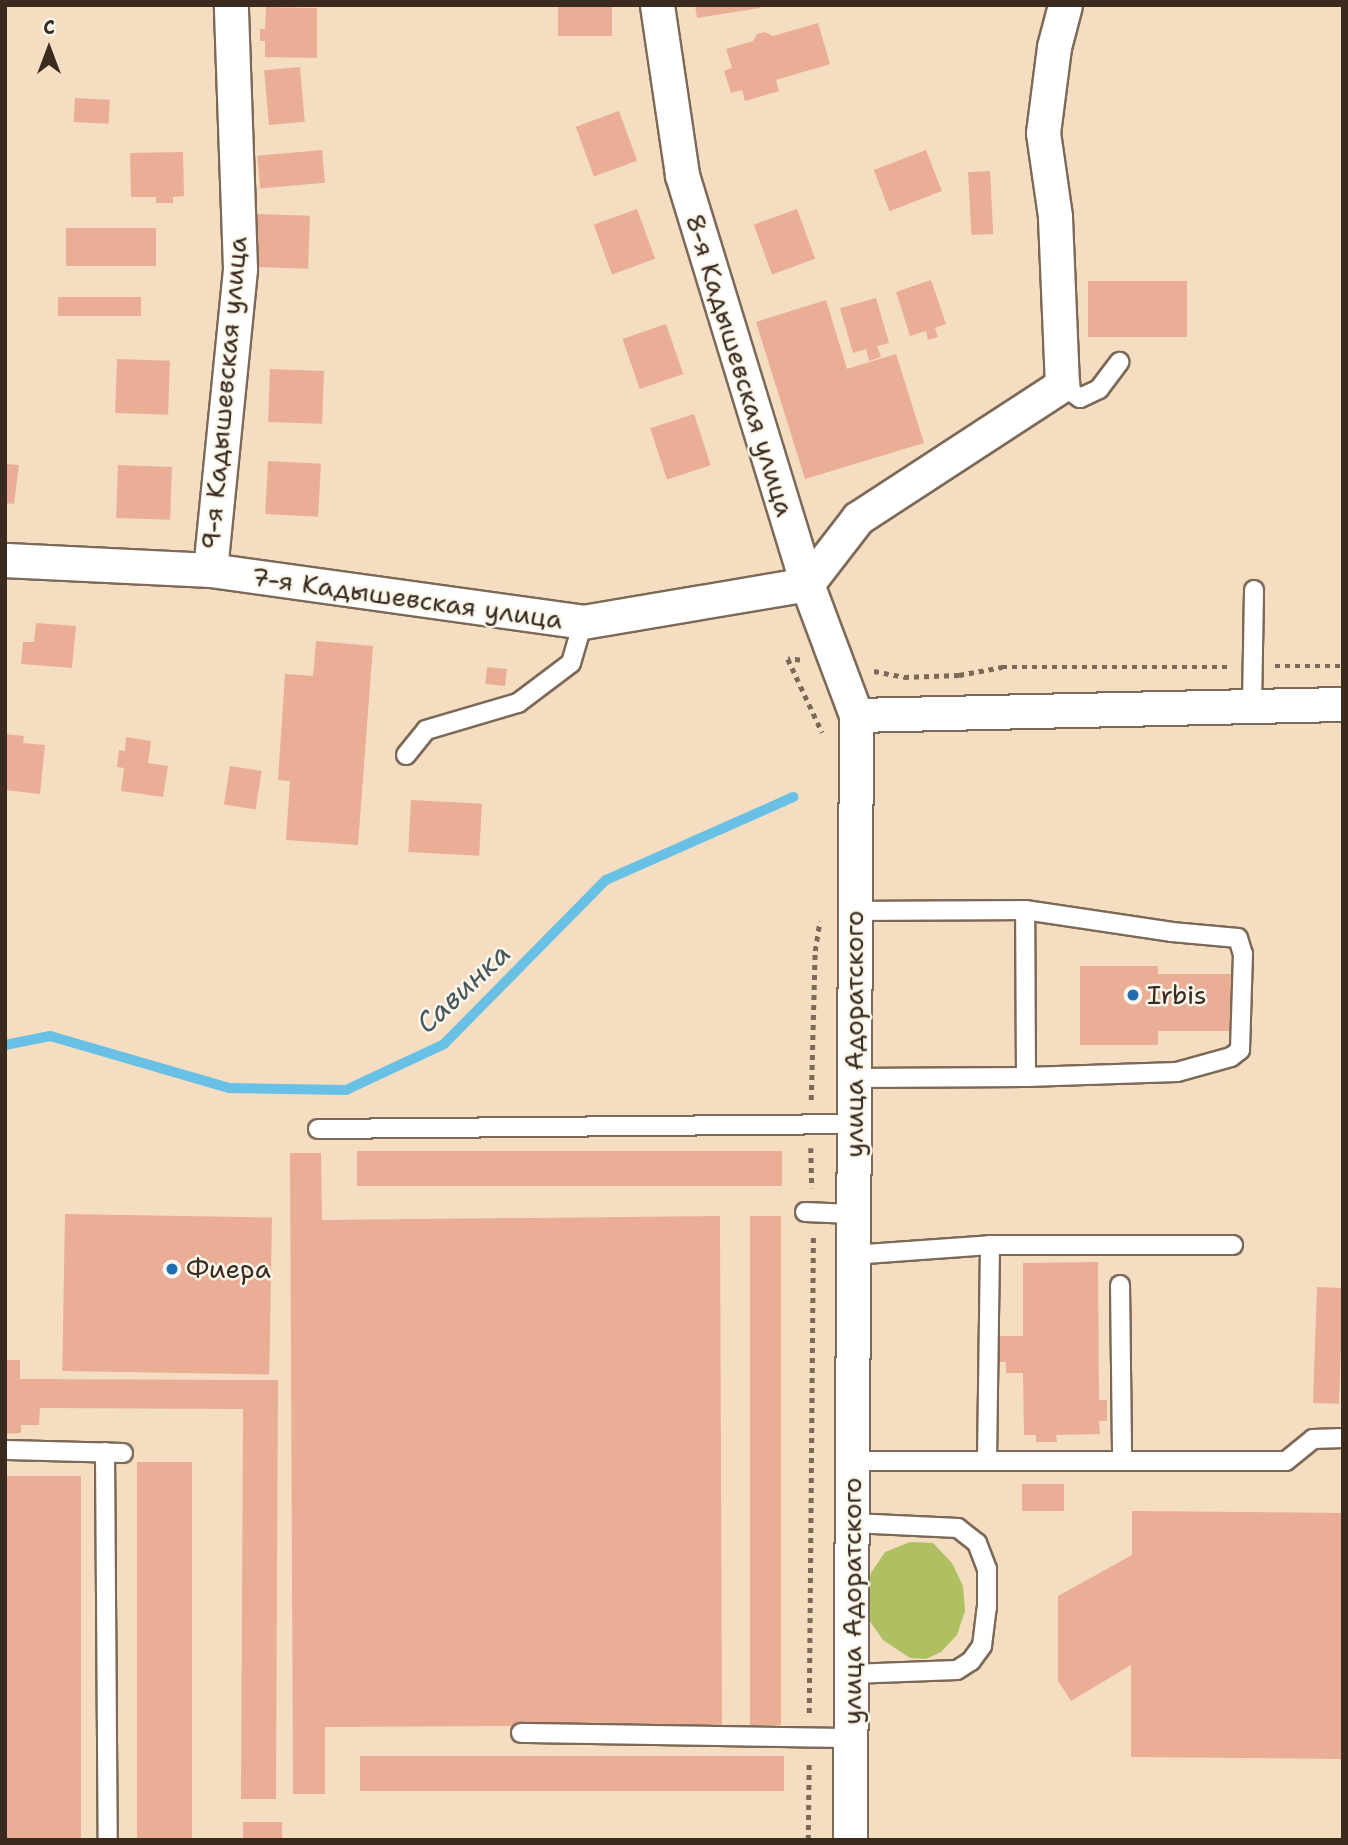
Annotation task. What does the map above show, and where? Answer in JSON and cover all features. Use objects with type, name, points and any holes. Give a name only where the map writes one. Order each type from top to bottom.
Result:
[{"type":"street","name":"9-я Кадышевская улица","points":[[210,570],[240,268],[231,5]]},
{"type":"street","name":"8-я Кадышевская улица","points":[[657,5],[682,175],[807,584],[856,715]]},
{"type":"street","points":[[807,584],[858,518],[1062,385],[1055,216],[1043,133],[1054,47],[1065,5]]},
{"type":"street","name":"7-я Кадышевская улица","points":[[5,560],[210,570],[583,622],[807,584]]},
{"type":"street","points":[[856,715],[1343,704]]},
{"type":"street","name":"улица Адоратского","points":[[850,1840],[856,715]]},
{"type":"lane","points":[[1062,385],[1080,398],[1099,389],[1119,362]]},
{"type":"lane","points":[[1252,706],[1254,590]]},
{"type":"lane","points":[[406,755],[426,730],[518,703],[571,663],[583,622]]},
{"type":"lane","points":[[1025,909],[1026,1077]]},
{"type":"lane","points":[[854,1078],[1026,1077],[1177,1072],[1231,1057],[1240,1050],[1243,954],[1238,937],[1172,932],[1025,909],[855,911]]},
{"type":"lane","points":[[318,1129],[854,1124]]},
{"type":"lane","points":[[809,1212],[853,1214]]},
{"type":"lane","points":[[987,1461],[990,1245]]},
{"type":"lane","points":[[852,1255],[990,1245],[1233,1245]]},
{"type":"lane","points":[[1120,1285],[1122,1461]]},
{"type":"lane","points":[[852,1461],[1286,1461],[1313,1438],[1343,1438]]},
{"type":"lane","points":[[5,1450],[123,1452]]},
{"type":"lane","points":[[105,1452],[108,1840]]},
{"type":"lane","points":[[851,1674],[957,1670],[971,1661],[982,1646],[988,1608],[987,1569],[977,1543],[958,1528],[852,1523]]},
{"type":"lane","points":[[521,1734],[851,1738]]},
{"type":"path","points":[[826,744],[788,659],[852,662],[885,675],[904,677],[959,675],[1002,667],[1343,666]]},
{"type":"path","points":[[808,1840],[810,1125],[815,951],[822,912]]},
{"type":"green space","points":[[910,1542],[933,1543],[952,1563],[963,1586],[965,1611],[957,1635],[941,1652],[926,1659],[910,1658],[883,1640],[869,1620],[866,1593],[871,1573],[885,1552]]},
{"type":"building","points":[[558,5],[612,5],[612,36],[558,36]]},
{"type":"building","points":[[695,5],[760,5],[760,8],[697,18]]},
{"type":"building","points":[[266,7],[317,8],[317,58],[265,57],[265,41],[260,41],[260,29],[265,29]]},
{"type":"building","points":[[818,23],[830,64],[776,80],[779,91],[745,101],[742,90],[731,93],[724,71],[732,68],[726,49],[753,41],[757,34],[765,32],[773,36]]},
{"type":"building","points":[[300,67],[305,122],[269,125],[264,70]]},
{"type":"building","points":[[75,98],[110,100],[109,124],[74,122]]},
{"type":"building","points":[[619,111],[637,161],[594,177],[576,127]]},
{"type":"building","points":[[322,150],[325,183],[260,189],[257,156]]},
{"type":"building","points":[[926,150],[942,191],[889,211],[874,170]]},
{"type":"building","points":[[183,152],[184,196],[173,197],[173,203],[156,203],[156,197],[131,197],[130,153]]},
{"type":"building","points":[[990,171],[993,234],[971,235],[968,172]]},
{"type":"building","points":[[637,209],[655,259],[612,275],[594,225]]},
{"type":"building","points":[[797,209],[815,259],[772,275],[754,225]]},
{"type":"building","points":[[257,214],[310,216],[308,269],[255,267]]},
{"type":"building","points":[[66,228],[156,228],[156,266],[66,266]]},
{"type":"building","points":[[931,280],[946,324],[935,328],[938,337],[928,340],[926,331],[910,336],[896,292]]},
{"type":"building","points":[[1088,281],[1187,281],[1187,337],[1088,337]]},
{"type":"building","points":[[58,297],[141,297],[141,316],[58,316]]},
{"type":"building","points":[[876,298],[889,343],[877,346],[881,357],[869,361],[866,349],[853,353],[840,308]]},
{"type":"building","points":[[826,300],[847,369],[896,354],[924,443],[805,479],[756,322]]},
{"type":"building","points":[[666,324],[683,374],[640,389],[623,339]]},
{"type":"building","points":[[117,359],[170,361],[168,415],[115,413]]},
{"type":"building","points":[[270,369],[324,371],[322,424],[268,422]]},
{"type":"building","points":[[694,414],[711,465],[667,480],[650,428]]},
{"type":"building","points":[[268,461],[321,464],[318,517],[265,514]]},
{"type":"building","points":[[5,464],[19,465],[14,504],[5,503]]},
{"type":"building","points":[[118,465],[172,467],[170,520],[116,518]]},
{"type":"building","points":[[36,623],[76,626],[72,668],[21,664],[23,642],[34,642]]},
{"type":"building","points":[[316,641],[373,646],[358,845],[286,840],[290,781],[278,780],[285,674],[313,676]]},
{"type":"building","points":[[487,667],[507,669],[505,686],[485,684]]},
{"type":"building","points":[[5,734],[24,736],[23,743],[45,745],[40,794],[5,790]]},
{"type":"building","points":[[126,737],[151,741],[148,763],[168,766],[163,797],[121,791],[124,768],[117,767],[119,750],[125,751]]},
{"type":"building","points":[[230,766],[262,771],[256,810],[224,805]]},
{"type":"building","points":[[411,800],[482,804],[479,856],[408,852]]},
{"type":"building","points":[[1080,966],[1158,966],[1158,974],[1240,974],[1240,1031],[1158,1031],[1158,1045],[1080,1045]]},
{"type":"building","points":[[357,1151],[782,1151],[782,1186],[357,1186]]},
{"type":"building","points":[[290,1153],[321,1153],[322,1220],[720,1216],[722,1725],[325,1727],[325,1794],[293,1794]]},
{"type":"building","points":[[65,1214],[272,1218],[269,1375],[62,1371]]},
{"type":"building","points":[[750,1216],[781,1216],[781,1725],[750,1725]]},
{"type":"building","points":[[1098,1262],[1099,1400],[1107,1400],[1107,1421],[1099,1421],[1100,1434],[1056,1435],[1057,1442],[1036,1442],[1036,1435],[1024,1435],[1023,1373],[1006,1373],[1006,1362],[994,1362],[994,1336],[1023,1336],[1023,1263]]},
{"type":"building","points":[[1317,1287],[1343,1288],[1339,1404],[1313,1403]]},
{"type":"building","points":[[5,1360],[20,1360],[20,1379],[278,1380],[276,1799],[241,1799],[243,1409],[40,1408],[39,1425],[21,1425],[21,1433],[5,1434]]},
{"type":"building","points":[[137,1462],[192,1462],[192,1840],[137,1840]]},
{"type":"building","points":[[5,1476],[81,1476],[81,1840],[5,1840]]},
{"type":"building","points":[[1022,1484],[1064,1484],[1064,1511],[1022,1511]]},
{"type":"building","points":[[1132,1511],[1343,1513],[1343,1759],[1131,1757],[1131,1665],[1071,1701],[1058,1681],[1058,1596],[1132,1555]]},
{"type":"building","points":[[360,1756],[784,1756],[784,1791],[360,1791]]},
{"type":"building","points":[[243,1822],[282,1822],[282,1840],[243,1840]]},
{"type":"waterway","name":"Савинка","points":[[5,1045],[50,1036],[229,1088],[346,1090],[444,1044],[606,880],[793,797]]},
{"type":"place","name":"Irbis","points":[[1133,995]]},
{"type":"place","name":"Фиера","points":[[172,1269]]}]
